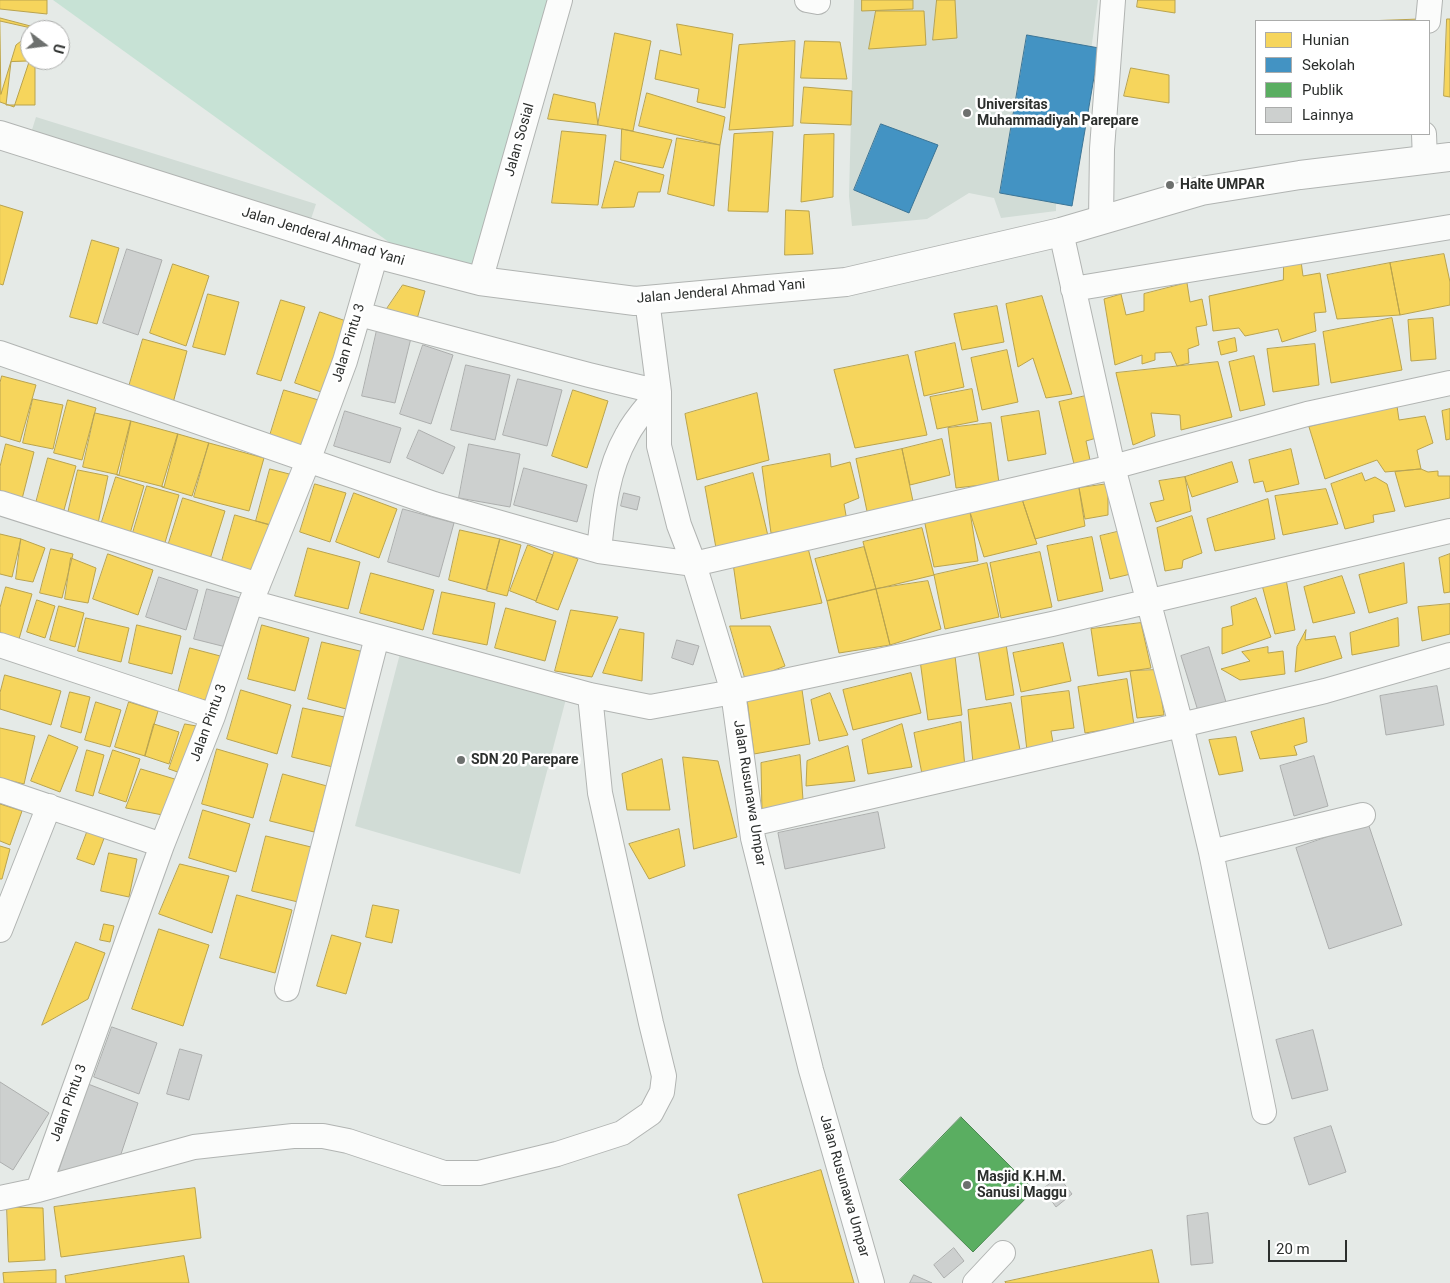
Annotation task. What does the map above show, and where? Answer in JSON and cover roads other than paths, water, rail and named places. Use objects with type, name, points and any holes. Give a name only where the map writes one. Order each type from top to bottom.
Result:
[{"type":"highway","name":"Jalan Jenderal Ahmad Yani","points":[[0,136],[376,254],[480,281],[635,301],[846,282],[1061,232],[1201,191],[1433,150]]},
{"type":"street","name":"Jalan Sosial","points":[[480,281],[560,0]]},
{"type":"street","points":[[1101,220],[1102,149],[1113,0]]},
{"type":"street","points":[[1428,20],[1430,0]]},
{"type":"street","points":[[1073,289],[1450,227]]},
{"type":"street","points":[[1061,232],[1113,468],[1181,725],[1211,852],[1264,1112]]},
{"type":"street","name":"Jalan Pintu 3","points":[[38,1190],[162,845],[212,716],[254,594],[308,461],[345,361],[376,254]]},
{"type":"street","name":"Jalan Rusunawa Umpar","points":[[647,300],[659,392],[659,446],[679,524],[694,564],[733,692],[754,838],[811,1070],[872,1283]]},
{"type":"street","points":[[359,314],[659,392],[626,436],[611,473],[603,510],[599,551]]},
{"type":"street","points":[[0,354],[434,504],[599,551],[694,564],[1113,468],[1307,414],[1450,382]]},
{"type":"street","points":[[0,503],[377,637],[590,695],[650,706],[733,692],[1148,602],[1450,531]]},
{"type":"street","points":[[286,989],[377,637]]},
{"type":"street","points":[[0,646],[212,716]]},
{"type":"street","points":[[751,824],[1325,691],[1450,655]]},
{"type":"street","points":[[0,1198],[38,1190],[194,1148],[292,1136],[323,1136],[348,1141],[444,1172],[479,1173],[557,1154],[622,1133],[651,1113],[662,1092],[664,1076],[650,1023],[600,792],[590,695]]},
{"type":"street","points":[[0,790],[162,845]]},
{"type":"street","points":[[0,930],[49,806]]},
{"type":"street","points":[[1211,852],[1363,815]]},
{"type":"street","points":[[975,1283],[1003,1253]]},
{"type":"place","name":"Universitas Muhammadiyah Parepare","points":[[967,113]]},
{"type":"place","name":"Halte UMPAR","points":[[1170,185]]},
{"type":"place","name":"SDN 20 Parepare","points":[[461,760]]},
{"type":"place","name":"Masjid K.H.M. Sanusi Maggu","points":[[967,1185]]}]
